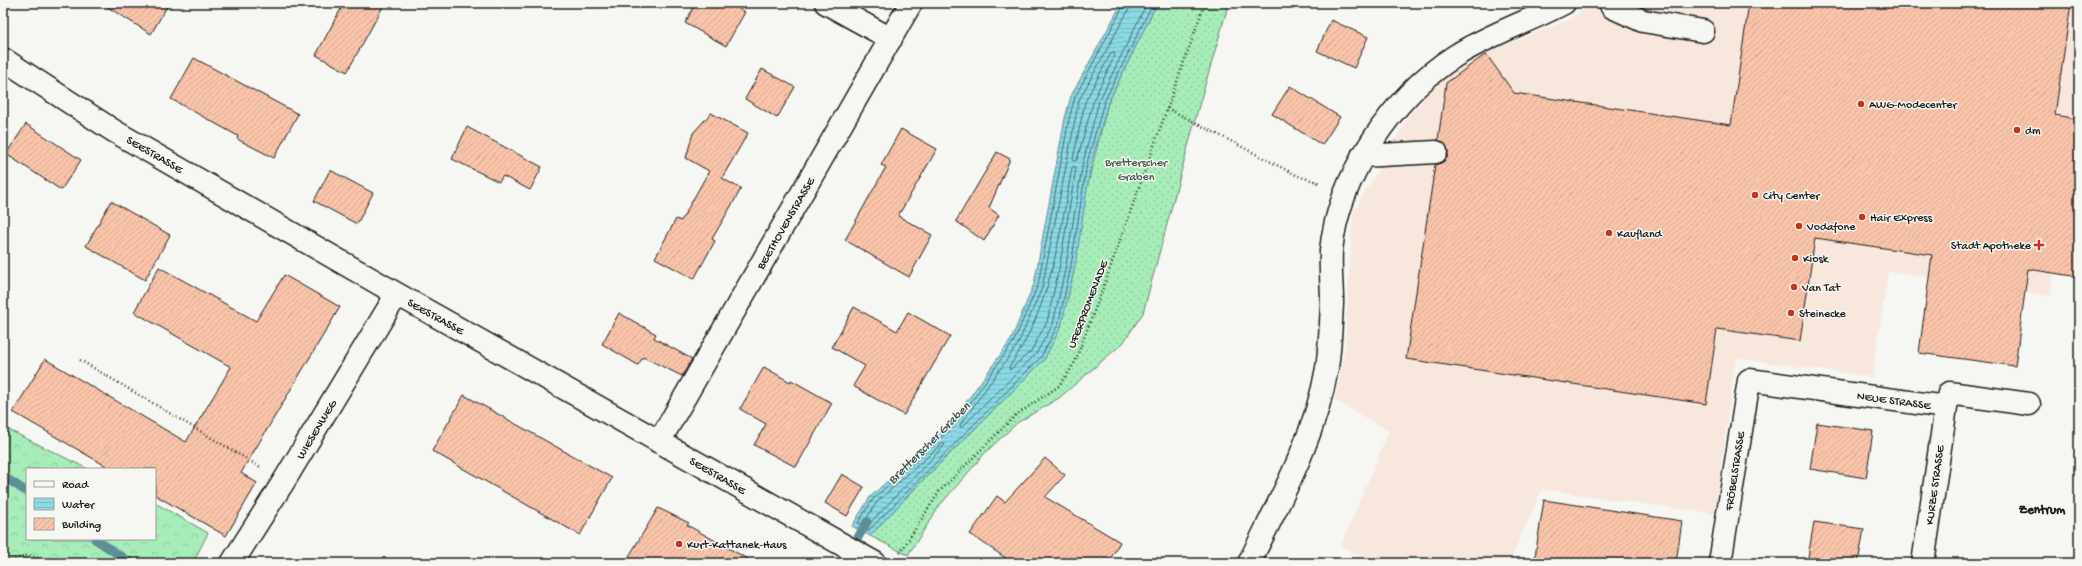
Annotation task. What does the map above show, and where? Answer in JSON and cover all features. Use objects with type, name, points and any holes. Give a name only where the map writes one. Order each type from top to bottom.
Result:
[{"type":"street","points":[[826,3],[891,39]]},
{"type":"street","name":"BEETHOVENSTRASSE","points":[[659,442],[911,3]]},
{"type":"street","points":[[1249,563],[1298,463],[1317,412],[1327,368],[1332,303],[1331,251],[1341,205],[1362,156],[1392,114],[1418,85],[1455,56],[1504,29],[1536,17],[1564,3]]},
{"type":"street","points":[[1610,3],[1612,7],[1643,21],[1703,31]]},
{"type":"street","name":"SEESTRASSE","points":[[6,67],[397,294],[875,563]]},
{"type":"street","points":[[1362,156],[1436,152]]},
{"type":"street","name":"WIESENWEG","points":[[232,563],[284,481],[397,294]]},
{"type":"street","name":"NEUE STRASSE","points":[[1749,380],[1946,407],[1949,393],[2029,404]]},
{"type":"street","name":"FRÖBELSTRASSE","points":[[1720,563],[1749,380]]},
{"type":"street","name":"KURZE STRASSE","points":[[1923,563],[1946,407]]},
{"type":"path","name":"UFERPROMENADE","points":[[898,554],[939,492],[1016,415],[1059,386],[1074,364],[1103,288],[1205,3]]},
{"type":"path","points":[[1168,108],[1298,176],[1347,191]]},
{"type":"path","points":[[80,360],[284,481]]},
{"type":"path","points":[[3,563],[28,555],[54,563]]},
{"type":"shaded area","name":"City Center","points":[[1593,3],[2079,3],[2079,278],[2053,274],[2050,296],[1888,271],[1872,377],[1736,358],[1714,514],[1542,489],[1509,563],[1378,563],[1341,546],[1389,431],[1335,400],[1344,358],[1353,213],[1410,114],[1446,74],[1480,55],[1570,19]]},
{"type":"green space","name":"Bretterscher Graben","points":[[1157,3],[1229,3],[1200,102],[1143,313],[1123,343],[1059,398],[1017,423],[986,452],[940,505],[908,555],[870,536],[917,486],[1044,360],[1108,103]]},
{"type":"green space","points":[[3,427],[86,468],[26,468],[26,540],[156,540],[156,504],[208,533],[193,563],[3,563]]},
{"type":"water","points":[[1122,3],[1157,3],[1108,103],[1091,164],[1075,267],[1061,327],[1044,360],[917,486],[870,536],[852,526],[870,497],[951,423],[1011,340],[1034,284],[1065,118],[1071,96]]},
{"type":"building","points":[[101,3],[169,3],[151,34]]},
{"type":"building","points":[[344,3],[385,3],[347,72],[316,55]]},
{"type":"building","points":[[696,3],[729,3],[745,12],[726,46],[685,23]]},
{"type":"building","name":"City Center","points":[[1749,3],[2071,3],[2055,115],[2079,119],[2079,277],[2028,269],[2015,366],[1919,353],[1932,255],[1815,238],[1800,341],[1717,329],[1706,404],[1406,359],[1435,165],[1443,162],[1447,158],[1448,152],[1446,145],[1438,140],[1446,83],[1486,54],[1514,93],[1731,125]]},
{"type":"building","points":[[1331,20],[1368,37],[1354,68],[1317,51]]},
{"type":"building","points":[[194,58],[298,114],[274,158],[237,139],[238,136],[171,99]]},
{"type":"building","points":[[762,69],[795,87],[777,118],[745,99]]},
{"type":"building","points":[[1290,86],[1340,117],[1322,145],[1272,114]]},
{"type":"building","points":[[711,113],[748,133],[722,178],[741,189],[712,239],[715,241],[694,279],[655,258],[676,219],[681,221],[709,171],[686,158],[693,133]]},
{"type":"building","points":[[26,124],[81,160],[61,190],[6,154]]},
{"type":"building","points":[[467,127],[542,167],[530,190],[503,176],[499,182],[452,159]]},
{"type":"building","points":[[901,129],[937,149],[898,216],[932,235],[909,277],[845,240],[886,167],[881,165]]},
{"type":"building","points":[[997,152],[1010,159],[989,208],[999,215],[984,241],[956,221]]},
{"type":"building","points":[[330,170],[373,193],[357,224],[314,201]]},
{"type":"building","points":[[111,201],[170,235],[145,280],[86,246]]},
{"type":"building","points":[[159,267],[256,321],[284,275],[340,307],[241,473],[257,483],[226,536],[156,496],[156,468],[109,468],[13,412],[45,359],[186,442],[231,367],[134,312]]},
{"type":"building","points":[[854,307],[897,331],[908,312],[950,336],[904,415],[853,386],[865,366],[832,347]]},
{"type":"building","points":[[619,313],[656,334],[654,338],[692,359],[682,376],[643,357],[638,365],[602,344]]},
{"type":"building","points":[[764,367],[832,403],[796,467],[754,445],[766,424],[740,409]]},
{"type":"building","points":[[464,395],[612,478],[580,535],[432,451]]},
{"type":"building","points":[[1817,423],[1873,431],[1866,478],[1810,469]]},
{"type":"building","points":[[1045,458],[1065,475],[1045,497],[1120,542],[1108,563],[1013,563],[970,534],[997,496],[1005,502]]},
{"type":"building","points":[[842,474],[864,487],[847,516],[825,503]]},
{"type":"building","points":[[1544,500],[1682,521],[1676,563],[1534,563]]},
{"type":"building","name":"Kurt-Kattanek-Haus","points":[[658,508],[689,523],[687,525],[755,563],[625,563]]},
{"type":"building","points":[[1814,522],[1864,529],[1858,563],[1807,563]]},
{"type":"waterway","points":[[3,476],[26,491]]},
{"type":"waterway","name":"Bretterscher Graben","points":[[843,563],[867,522]]},
{"type":"waterway","points":[[96,540],[131,563]]},
{"type":"place","name":"AWG-Modecenter","points":[[1861,104]]},
{"type":"place","name":"dm","points":[[2017,130]]},
{"type":"place","name":"City Center","points":[[1755,195]]},
{"type":"place","name":"Hair Express","points":[[1862,217]]},
{"type":"place","name":"Vodafone","points":[[1799,226]]},
{"type":"place","name":"Kaufland","points":[[1609,233]]},
{"type":"place","name":"Stadt Apotheke","points":[[2039,245]]},
{"type":"place","name":"Kiosk","points":[[1795,258]]},
{"type":"place","name":"Van Tat","points":[[1794,287]]},
{"type":"place","name":"Steinecke","points":[[1791,313]]},
{"type":"place","name":"Kurt-Kattanek-Haus","points":[[679,544]]},
{"type":"district","name":"Zentrum","points":[[2042,508]]}]
